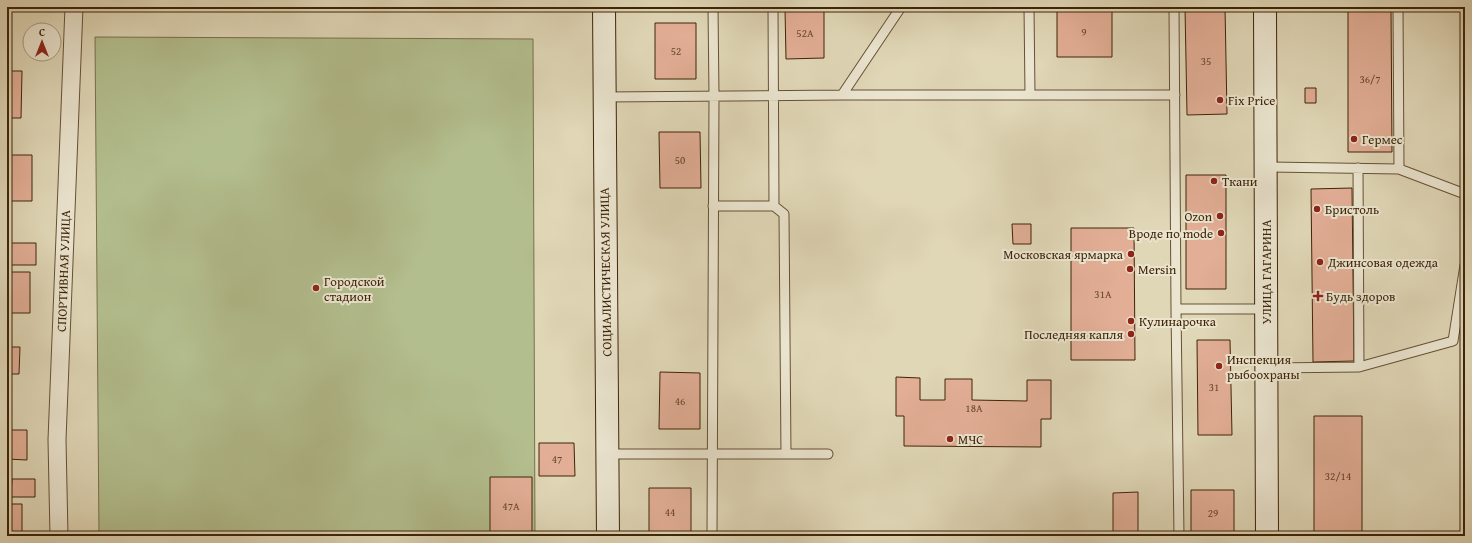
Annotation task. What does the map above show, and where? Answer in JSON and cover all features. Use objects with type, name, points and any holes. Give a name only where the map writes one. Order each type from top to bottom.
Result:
[{"type":"main road","name":"СОЦИАЛИСТИЧЕСКАЯ УЛИЦА","points":[[604,7],[608,536]]},
{"type":"main road","name":"УЛИЦА ГАГАРИНА","points":[[1265,7],[1267,536]]},
{"type":"street","name":"СПОРТИВНАЯ УЛИЦА","points":[[59,536],[57,440],[74,7]]},
{"type":"lane","points":[[712,536],[713,7]]},
{"type":"lane","points":[[773,7],[774,206]]},
{"type":"lane","points":[[842,95],[901,7]]},
{"type":"lane","points":[[1029,7],[1030,95]]},
{"type":"lane","points":[[1174,7],[1179,536]]},
{"type":"lane","points":[[1398,7],[1398,169]]},
{"type":"lane","points":[[604,97],[773,95],[1175,95]]},
{"type":"lane","points":[[1265,167],[1398,169],[1465,194]]},
{"type":"lane","points":[[1358,168],[1359,367]]},
{"type":"lane","points":[[713,206],[774,206],[784,214],[786,454]]},
{"type":"lane","points":[[1266,368],[1359,367],[1452,341],[1465,265]]},
{"type":"lane","points":[[1176,309],[1266,309]]},
{"type":"lane","points":[[608,454],[828,454]]},
{"type":"green space","name":"Городской стадион","points":[[95,37],[533,39],[535,536],[99,536]]},
{"type":"building","points":[[1057,7],[1112,7],[1112,57],[1057,57]]},
{"type":"building","points":[[1185,7],[1225,7],[1227,114],[1187,115]]},
{"type":"building","points":[[1348,7],[1391,7],[1392,152],[1348,152]]},
{"type":"building","points":[[785,8],[824,8],[824,58],[786,59]]},
{"type":"building","points":[[655,23],[696,23],[696,79],[655,79]]},
{"type":"building","points":[[7,71],[22,71],[21,118],[7,118]]},
{"type":"building","points":[[1305,88],[1316,88],[1316,103],[1305,103]]},
{"type":"building","points":[[659,132],[700,132],[701,188],[660,188]]},
{"type":"building","points":[[7,155],[32,155],[32,201],[7,201]]},
{"type":"building","points":[[1186,175],[1226,175],[1226,289],[1186,289]]},
{"type":"building","points":[[1352,188],[1354,361],[1313,362],[1311,189]]},
{"type":"building","points":[[1012,224],[1031,224],[1031,244],[1013,244]]},
{"type":"building","points":[[1071,228],[1134,228],[1135,360],[1071,360]]},
{"type":"building","points":[[7,243],[36,243],[36,265],[7,265]]},
{"type":"building","points":[[7,272],[30,272],[30,313],[7,313]]},
{"type":"building","points":[[1197,340],[1230,340],[1232,435],[1198,435]]},
{"type":"building","points":[[7,347],[20,347],[19,374],[7,374]]},
{"type":"building","points":[[660,372],[700,373],[700,429],[659,429]]},
{"type":"building","name":"МЧС","points":[[896,377],[920,378],[920,400],[945,400],[945,379],[972,379],[972,400],[1027,401],[1027,380],[1051,380],[1051,419],[1041,419],[1041,447],[904,446],[904,416],[896,416]]},
{"type":"building","points":[[1314,416],[1362,416],[1362,536],[1314,536]]},
{"type":"building","points":[[7,430],[27,430],[27,460],[7,459]]},
{"type":"building","points":[[539,443],[574,443],[575,476],[539,476]]},
{"type":"building","points":[[490,477],[532,477],[532,536],[490,536]]},
{"type":"building","points":[[12,479],[35,479],[35,497],[11,497]]},
{"type":"building","points":[[649,488],[691,488],[691,536],[649,536]]},
{"type":"building","points":[[1191,490],[1234,490],[1234,536],[1191,536]]},
{"type":"building","points":[[1138,492],[1138,536],[1113,536],[1113,493]]},
{"type":"building","points":[[7,504],[22,504],[22,536],[7,536]]},
{"type":"place","name":"Fix Price","points":[[1220,100]]},
{"type":"place","name":"Гермес","points":[[1354,139]]},
{"type":"place","name":"Ткани","points":[[1214,181]]},
{"type":"place","name":"Бристоль","points":[[1317,209]]},
{"type":"place","name":"Ozon","points":[[1220,216]]},
{"type":"place","name":"Вроде по mode","points":[[1221,233]]},
{"type":"place","name":"Московская ярмарка","points":[[1131,254]]},
{"type":"place","name":"Джинсовая одежда","points":[[1320,262]]},
{"type":"place","name":"Mersin","points":[[1130,269]]},
{"type":"place","name":"Городской стадион","points":[[316,288]]},
{"type":"place","name":"Будь здоров","points":[[1318,296]]},
{"type":"place","name":"Кулинарочка","points":[[1131,321]]},
{"type":"place","name":"Последняя капля","points":[[1131,334]]},
{"type":"place","name":"Инспекция рыбоохраны","points":[[1219,366]]},
{"type":"place","name":"МЧС","points":[[950,439]]}]
